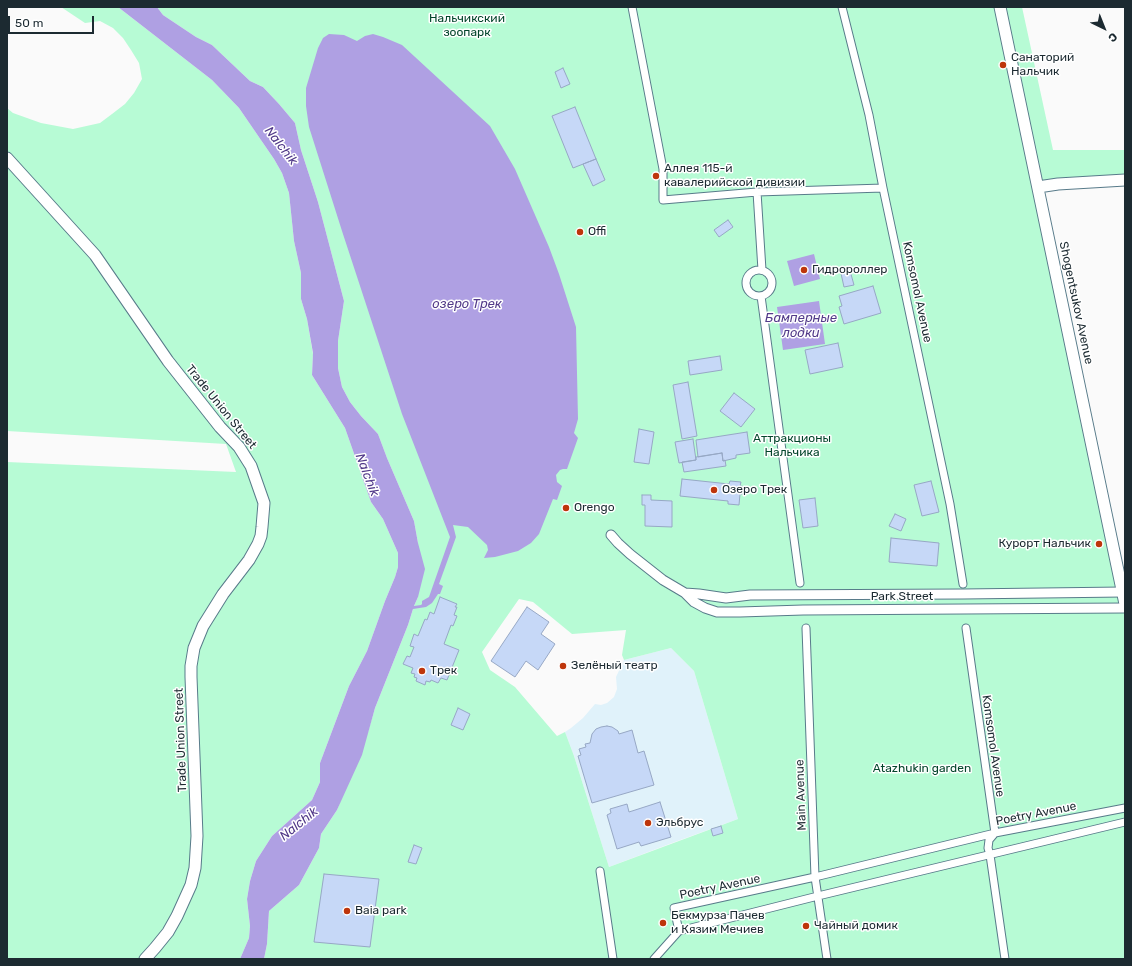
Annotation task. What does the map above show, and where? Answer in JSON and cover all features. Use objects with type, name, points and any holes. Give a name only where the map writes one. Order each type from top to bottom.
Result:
[{"type":"street","points":[[632,7],[663,169],[663,200],[757,192],[883,188]]},
{"type":"street","name":"Komsomol Avenue","points":[[842,7],[869,115],[950,504],[962,584]]},
{"type":"street","name":"Shogentsukov Avenue","points":[[1000,7],[1125,604]]},
{"type":"street","name":"Trade Union Street","points":[[7,158],[95,255],[168,361],[220,427],[239,447],[251,466],[264,503],[261,536],[258,544],[250,560],[223,594],[203,626],[194,648],[191,677],[197,836],[195,868],[191,885],[177,916],[168,932],[146,959]]},
{"type":"street","points":[[1038,187],[1058,184],[1125,180]]},
{"type":"street","points":[[757,192],[762,270]]},
{"type":"street","points":[[762,270],[770,275],[773,283],[769,292],[761,296],[750,292],[746,284],[748,276],[751,273],[762,270]]},
{"type":"street","points":[[761,296],[800,583]]},
{"type":"street","name":"Park Street","points":[[611,535],[630,554],[658,576],[685,593],[694,602],[717,612],[1125,608]]},
{"type":"street","name":"Park Street","points":[[685,593],[726,598],[750,595],[1123,592]]},
{"type":"street","name":"Main Avenue","points":[[806,628],[815,877],[827,959]]},
{"type":"street","name":"Komsomol Avenue","points":[[966,628],[995,833],[989,840],[988,848],[1005,959]]},
{"type":"street","name":"Poetry Avenue","points":[[679,931],[674,908],[815,877],[995,833],[1125,808]]},
{"type":"street","points":[[654,959],[679,931],[1125,822]]},
{"type":"street","points":[[600,871],[613,959]]},
{"type":"shaded area","name":"Эльбрус","points":[[671,648],[694,671],[738,819],[609,867],[565,732],[583,718],[595,704],[601,705],[607,703],[614,697],[617,689],[616,677],[624,660]]},
{"type":"green space","points":[[61,7],[118,7],[212,80],[239,108],[274,159],[282,173],[289,193],[294,241],[301,273],[301,299],[307,319],[313,354],[312,375],[345,428],[371,502],[383,519],[398,553],[398,567],[395,577],[367,651],[349,686],[320,763],[320,782],[312,800],[272,836],[256,861],[250,881],[247,899],[250,926],[249,938],[240,959],[7,959],[7,462],[236,472],[226,444],[7,431],[7,108],[13,113],[41,123],[73,129],[100,123],[125,104],[134,93],[142,79],[139,63],[123,38],[113,28],[100,21],[85,23]]},
{"type":"green space","name":"Atazhukin garden","points":[[157,7],[1022,7],[1053,150],[1125,150],[1125,180],[1038,187],[1125,604],[1125,959],[264,959],[267,944],[269,911],[299,885],[319,848],[321,834],[337,810],[408,625],[418,597],[418,543],[414,521],[378,434],[350,402],[342,387],[338,368],[338,341],[344,301],[318,202],[301,150],[295,123],[263,87],[250,81],[212,45],[196,37],[163,15]],"holes":[[[519,599],[533,602],[572,634],[626,630],[622,655],[624,660],[671,648],[694,671],[738,819],[609,867],[565,732],[557,736],[515,687],[490,670],[482,652]]]},
{"type":"water","name":"озеро Трек","points":[[118,7],[157,7],[163,15],[196,37],[212,45],[250,81],[263,87],[295,123],[301,150],[318,202],[344,301],[338,341],[338,368],[342,387],[350,402],[378,434],[414,521],[425,569],[418,597],[414,606],[421,605],[422,601],[429,597],[450,537],[402,414],[309,127],[306,106],[306,88],[318,48],[323,38],[329,34],[344,35],[357,41],[365,36],[373,34],[402,45],[490,126],[515,169],[549,247],[576,327],[578,419],[574,433],[578,438],[567,469],[560,470],[556,475],[557,482],[562,486],[557,500],[553,499],[539,534],[531,543],[518,551],[495,557],[484,558],[488,550],[487,545],[468,527],[453,525],[456,537],[439,584],[443,586],[440,594],[438,594],[432,603],[426,607],[413,609],[375,708],[362,755],[337,810],[321,834],[319,848],[299,885],[269,911],[267,944],[264,959],[240,959],[249,938],[250,926],[247,899],[250,881],[256,861],[272,836],[312,800],[320,782],[320,763],[349,686],[367,651],[395,577],[398,567],[398,553],[383,519],[371,502],[345,428],[312,375],[313,353],[307,319],[301,299],[301,273],[294,241],[289,193],[282,173],[239,108],[212,80]]},
{"type":"water","name":"Гидророллер","points":[[814,254],[820,279],[794,286],[787,261]]},
{"type":"water","name":"Бамперные лодки","points":[[819,301],[825,344],[783,350],[777,307]]},
{"type":"building","points":[[563,68],[570,84],[561,88],[555,72]]},
{"type":"building","points":[[575,107],[596,159],[573,168],[552,116]]},
{"type":"building","points":[[596,159],[605,180],[593,186],[583,164]]},
{"type":"building","points":[[728,220],[733,227],[719,237],[714,230]]},
{"type":"building","points":[[849,267],[854,285],[844,287],[840,269]]},
{"type":"building","points":[[873,286],[881,313],[844,324],[839,307],[842,306],[839,296]]},
{"type":"building","points":[[838,343],[843,367],[810,374],[805,350]]},
{"type":"building","points":[[720,356],[722,370],[690,375],[688,361]]},
{"type":"building","points":[[688,382],[697,436],[682,439],[673,385]]},
{"type":"building","points":[[734,393],[755,409],[741,427],[720,411]]},
{"type":"building","points":[[639,429],[654,432],[649,464],[634,462]]},
{"type":"building","points":[[747,432],[750,453],[736,455],[736,458],[723,461],[722,453],[698,457],[696,440]]},
{"type":"building","points":[[693,439],[696,460],[679,463],[675,442]]},
{"type":"building","points":[[722,453],[723,461],[725,460],[726,466],[684,472],[682,462],[696,460],[696,457]]},
{"type":"building","name":"Озеро Трек","points":[[682,479],[729,484],[730,481],[741,482],[740,486],[747,487],[747,494],[740,494],[739,505],[728,504],[728,501],[680,496]]},
{"type":"building","points":[[931,481],[939,512],[922,516],[914,485]]},
{"type":"building","points":[[642,495],[651,495],[651,500],[672,501],[672,527],[645,526],[645,505],[642,505]]},
{"type":"building","points":[[815,498],[818,526],[803,528],[799,500]]},
{"type":"building","points":[[895,514],[906,519],[901,531],[889,526]]},
{"type":"building","points":[[891,538],[939,543],[937,566],[889,562]]},
{"type":"building","points":[[440,597],[457,604],[454,615],[457,616],[453,626],[451,625],[444,644],[459,650],[447,680],[441,678],[438,683],[431,680],[430,682],[426,681],[425,685],[416,681],[417,678],[414,677],[415,674],[411,673],[413,668],[403,664],[407,656],[410,657],[414,647],[410,646],[414,634],[418,636],[425,619],[427,620],[430,612],[434,614]]},
{"type":"building","points":[[527,607],[549,622],[541,634],[555,644],[538,670],[526,661],[515,677],[491,661]]},
{"type":"building","points":[[458,708],[470,714],[463,730],[451,725]]},
{"type":"building","points":[[607,726],[618,731],[619,734],[632,730],[638,753],[644,751],[654,785],[592,803],[578,756],[581,755],[579,749],[586,747],[585,744],[590,743],[592,734],[596,729]]},
{"type":"building","points":[[660,802],[671,837],[641,846],[639,842],[617,849],[607,815],[611,813],[610,809],[627,804],[629,812]]},
{"type":"building","points":[[721,826],[723,833],[713,836],[711,829]]},
{"type":"building","points":[[414,845],[422,848],[416,864],[408,862]]},
{"type":"building","name":"Baia park","points":[[324,874],[379,879],[370,947],[314,942]]},
{"type":"place","name":"Санаторий Нальчик","points":[[1003,65]]},
{"type":"place","name":"Аллея 115-й кавалерийской дивизии","points":[[656,176]]},
{"type":"place","name":"Offi","points":[[580,232]]},
{"type":"place","name":"Гидророллер","points":[[804,270]]},
{"type":"place","name":"Озеро Трек","points":[[714,490]]},
{"type":"place","name":"Orengo","points":[[566,508]]},
{"type":"place","name":"Курорт Нальчик","points":[[1099,544]]},
{"type":"place","name":"Зелёный театр","points":[[563,666]]},
{"type":"place","name":"Трек","points":[[422,671]]},
{"type":"place","name":"Эльбрус","points":[[648,823]]},
{"type":"place","name":"Baia park","points":[[347,911]]},
{"type":"place","name":"Бекмурза Пачев и Кязим Мечиев","points":[[663,923]]},
{"type":"place","name":"Чайный домик","points":[[806,926]]},
{"type":"park label","name":"Нальчикский зоопарк","points":[[467,26]]},
{"type":"park label","name":"Аттракционы Нальчика","points":[[792,446]]},
{"type":"water label","name":"Nalchik","points":[[281,146]]},
{"type":"water label","name":"Nalchik","points":[[367,475]]},
{"type":"water label","name":"Nalchik","points":[[299,824]]}]
